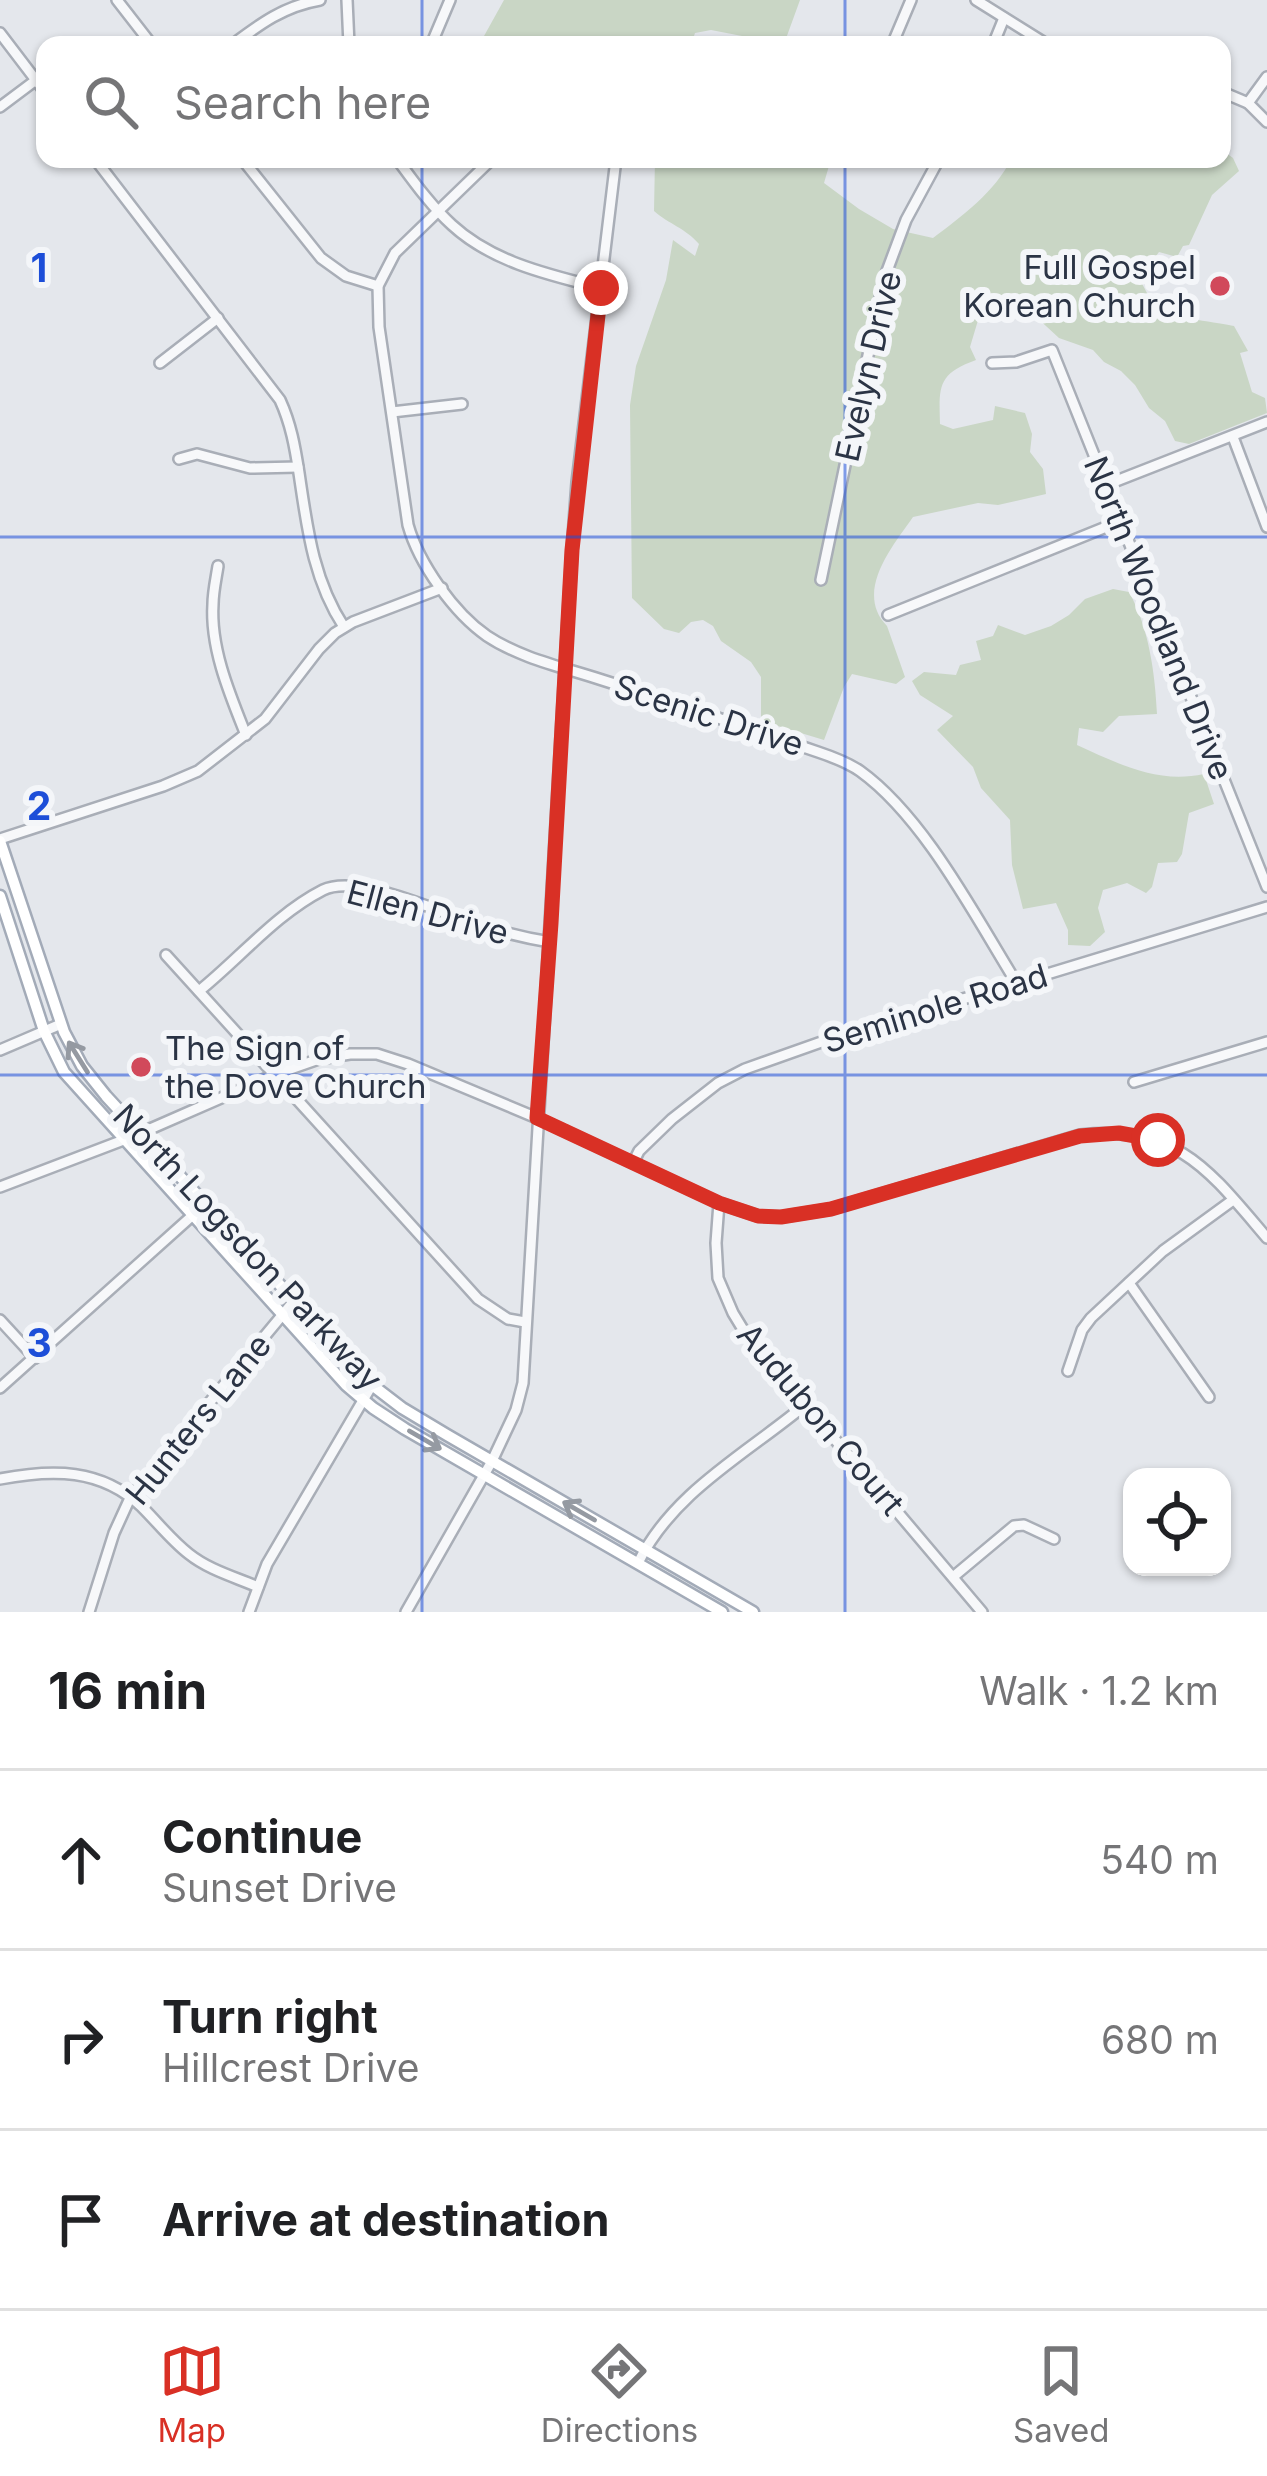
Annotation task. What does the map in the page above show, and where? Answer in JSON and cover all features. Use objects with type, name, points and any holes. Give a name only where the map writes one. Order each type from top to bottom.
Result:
[{"type":"main road","name":"North Logsdon Parkway","points":[[0,840],[61,1024],[82,1066],[372,1385],[402,1408],[753,1612]]},
{"type":"main road","name":"North Logsdon Parkway","points":[[0,896],[44,1030],[64,1072],[363,1400],[388,1419],[722,1612]]},
{"type":"street","points":[[117,0],[145,36]]},
{"type":"street","points":[[244,36],[271,16],[320,0]]},
{"type":"street","points":[[347,0],[349,36]]},
{"type":"street","points":[[435,36],[451,0]]},
{"type":"street","points":[[896,36],[911,0]]},
{"type":"street","points":[[976,0],[1033,36]]},
{"type":"street","points":[[997,36],[1004,18]]},
{"type":"street","points":[[0,33],[36,80],[0,107]]},
{"type":"street","points":[[1248,103],[1267,77]]},
{"type":"street","points":[[1231,96],[1248,103],[1267,122]]},
{"type":"street","points":[[102,168],[280,400],[291,428],[316,567],[344,627]]},
{"type":"street","points":[[249,168],[321,258],[346,276],[378,286],[395,253],[482,168]]},
{"type":"street","points":[[404,168],[437,211],[487,250],[522,266],[601,288]]},
{"type":"street","points":[[406,1612],[492,1460],[520,1396],[577,482],[615,168]]},
{"type":"street","name":"Evelyn Drive","points":[[821,580],[884,279],[906,220],[934,168]]},
{"type":"street","name":"Scenic Drive","points":[[378,286],[379,326],[412,538],[442,588],[475,626],[492,640],[565,669],[856,768],[920,834],[1016,982]]},
{"type":"street","points":[[160,363],[218,318]]},
{"type":"street","name":"North Woodland Drive","points":[[992,363],[1016,362],[1052,350],[1267,887]]},
{"type":"street","points":[[392,412],[462,404]]},
{"type":"street","points":[[1106,485],[1267,422]]},
{"type":"street","points":[[1233,437],[1267,527]]},
{"type":"street","points":[[179,459],[197,454],[250,468],[298,467]]},
{"type":"street","points":[[888,615],[1121,521]]},
{"type":"street","points":[[218,566],[215,638],[246,735]]},
{"type":"street","points":[[0,840],[198,771],[273,711],[319,649],[344,627],[442,588]]},
{"type":"street","name":"Ellen Drive","points":[[199,991],[268,930],[336,885],[380,892],[478,925],[550,942]]},
{"type":"street","name":"Seminole Road","points":[[633,1163],[672,1119],[730,1076],[856,1029],[1267,908]]},
{"type":"street","points":[[166,955],[478,1299],[508,1319],[525,1322]]},
{"type":"street","points":[[0,1050],[61,1024]]},
{"type":"street","points":[[1134,1082],[1267,1042]]},
{"type":"street","points":[[0,1187],[276,1073],[334,1056],[377,1054],[537,1118],[719,1203],[758,1216],[800,1216],[1080,1136],[1119,1133],[1145,1136],[1195,1161],[1267,1238]]},
{"type":"street","points":[[1068,1372],[1086,1324],[1163,1251],[1233,1200]]},
{"type":"street","name":"Audubon Court","points":[[719,1203],[716,1260],[724,1295],[765,1362],[982,1612]]},
{"type":"street","points":[[0,1388],[193,1215]]},
{"type":"street","points":[[1130,1282],[1209,1396]]},
{"type":"street","name":"Hunters Lane","points":[[89,1612],[130,1498],[294,1301]]},
{"type":"street","points":[[0,1320],[35,1358]]},
{"type":"street","points":[[249,1612],[273,1554],[372,1385]]},
{"type":"street","points":[[638,1563],[680,1504],[805,1405]]},
{"type":"street","points":[[0,1479],[65,1472],[103,1484],[130,1498],[191,1556],[258,1587]]},
{"type":"street","points":[[953,1576],[1014,1526],[1024,1525],[1054,1539]]},
{"type":"green space","points":[[504,0],[800,0],[787,36],[711,30],[694,36],[484,36]]},
{"type":"green space","points":[[1233,158],[1239,171],[1212,195],[1189,245],[1177,257],[1159,252],[1145,271],[1134,272],[1164,312],[1234,326],[1248,351],[1240,353],[1252,392],[1265,398],[1267,413],[1189,444],[1175,441],[1165,421],[1121,371],[1093,350],[1059,338],[1021,303],[995,299],[979,317],[970,347],[976,360],[943,383],[940,424],[953,429],[993,420],[995,406],[1025,413],[1032,434],[1030,452],[1043,469],[1046,494],[913,517],[880,570],[874,599],[905,677],[896,684],[852,674],[824,740],[761,721],[761,677],[751,662],[721,641],[713,626],[703,620],[691,622],[679,633],[664,629],[632,598],[630,405],[636,366],[666,280],[673,240],[695,256],[699,244],[654,211],[655,168],[828,168],[824,183],[859,209],[893,229],[933,238],[987,193],[1004,171],[1231,168]]},
{"type":"green space","points":[[1113,589],[1129,592],[1142,620],[1157,714],[1119,716],[1103,732],[1079,728],[1077,745],[1154,774],[1204,774],[1214,804],[1189,813],[1182,854],[1177,862],[1158,863],[1146,893],[1127,883],[1103,890],[1098,908],[1105,932],[1090,946],[1068,945],[1068,930],[1056,903],[1023,909],[1012,865],[1010,820],[981,788],[973,767],[937,730],[953,716],[920,695],[912,681],[924,672],[956,675],[960,665],[981,660],[976,641],[993,636],[998,625],[1025,635],[1051,626],[1085,599]]},
{"type":"place","name":"Full Gospel Korean Church","points":[[1220,286]]},
{"type":"place","name":"The Sign of the Dove Church","points":[[141,1067]]},
{"type":"route","points":[[601,288],[572,550],[537,1118],[719,1203],[758,1216],[781,1217],[831,1209],[1080,1136],[1119,1133],[1158,1140]]}]
